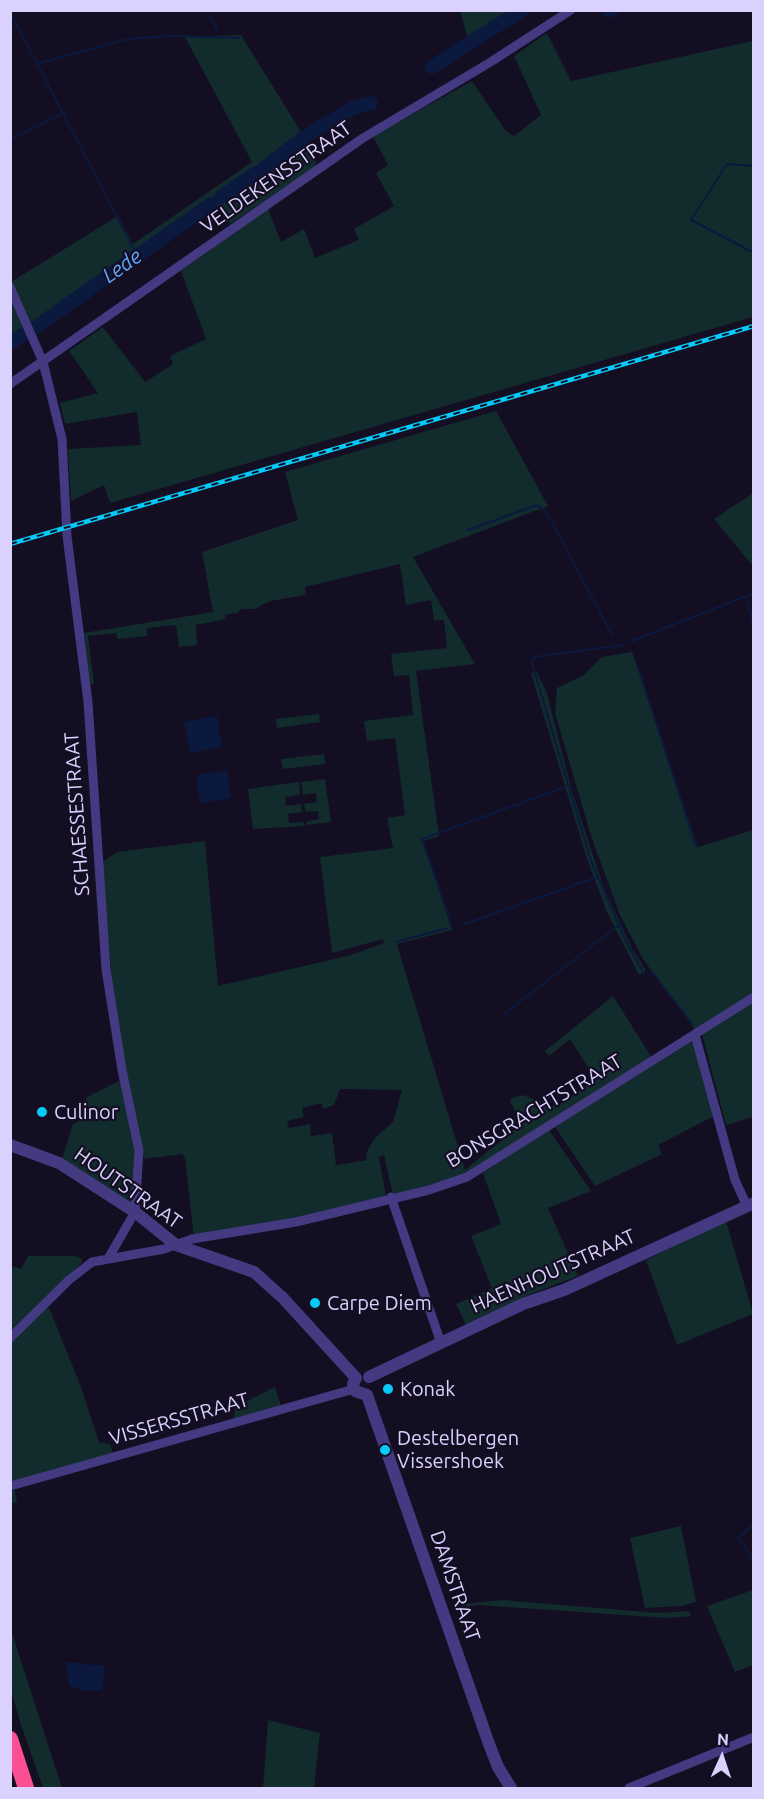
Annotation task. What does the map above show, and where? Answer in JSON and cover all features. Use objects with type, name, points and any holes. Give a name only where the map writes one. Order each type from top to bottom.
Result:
[{"type":"highway","points":[[10,1739],[26,1788]]},
{"type":"street","name":"VELDEKENSSTRAAT","points":[[10,384],[363,138],[489,63],[571,10]]},
{"type":"street","name":"SCHAESSESTRAAT","points":[[10,287],[43,362],[62,439],[67,536],[88,702],[106,969],[122,1070],[139,1151],[135,1212],[109,1257]]},
{"type":"street","name":"BONSGRACHTSTRAAT","points":[[176,1245],[192,1239],[296,1222],[391,1197],[429,1190],[467,1177],[753,997]]},
{"type":"street","points":[[695,1035],[735,1180],[750,1204]]},
{"type":"street","name":"HOUTSTRAAT","points":[[10,1145],[59,1163],[135,1212],[176,1245],[242,1267],[263,1279],[355,1383]]},
{"type":"street","points":[[391,1197],[441,1343]]},
{"type":"street","name":"HAENHOUTSTRAAT","points":[[369,1377],[530,1301],[564,1290],[750,1204]]},
{"type":"street","points":[[10,1338],[82,1268],[109,1257],[176,1245]]},
{"type":"street","points":[[362,1375],[369,1377],[373,1386],[367,1395],[359,1394],[355,1383],[362,1375]]},
{"type":"street","name":"VISSERSSTRAAT","points":[[14,1485],[355,1383]]},
{"type":"street","name":"DAMSTRAAT","points":[[367,1395],[489,1744],[498,1767],[512,1788]]},
{"type":"street","points":[[629,1788],[753,1737]]},
{"type":"green space","points":[[460,10],[516,11],[469,42]]},
{"type":"green space","points":[[547,33],[571,81],[753,41],[753,317],[110,503],[104,485],[71,501],[68,449],[141,445],[137,412],[65,424],[60,403],[98,393],[69,351],[103,327],[145,382],[173,364],[170,356],[206,339],[181,271],[268,209],[281,242],[304,229],[315,258],[359,240],[354,229],[394,206],[376,173],[388,165],[373,136],[472,81],[505,130],[514,136],[541,115],[514,56]]},
{"type":"green space","points":[[241,35],[316,157],[316,166],[230,224],[216,204],[34,331],[11,282],[118,216],[133,244],[252,162],[185,37]]},
{"type":"green space","points":[[10,297],[28,338],[11,350],[10,350]]},
{"type":"green space","points":[[496,411],[548,506],[413,557],[475,664],[416,671],[439,836],[423,841],[452,930],[397,944],[465,1170],[522,1124],[510,1101],[512,1098],[523,1095],[549,1106],[560,1104],[596,1080],[570,1039],[549,1056],[545,1051],[613,996],[652,1058],[463,1176],[393,1195],[384,1155],[379,1157],[386,1196],[296,1218],[194,1238],[185,1158],[182,1154],[144,1159],[115,1013],[101,863],[117,852],[205,841],[218,986],[351,955],[384,943],[383,939],[332,953],[320,857],[393,848],[387,818],[405,815],[395,738],[367,741],[364,721],[413,715],[409,675],[394,676],[391,654],[447,648],[444,620],[434,620],[431,600],[406,605],[400,564],[305,587],[306,595],[270,601],[254,609],[242,609],[237,613],[225,615],[226,619],[196,625],[197,645],[179,647],[176,625],[147,628],[147,636],[118,639],[116,633],[88,636],[94,684],[90,684],[84,633],[213,612],[202,552],[298,520],[285,472]],"holes":[[[340,1089],[402,1090],[393,1122],[375,1138],[366,1153],[367,1160],[336,1165],[332,1133],[311,1136],[310,1124],[289,1128],[287,1121],[304,1117],[302,1108],[321,1103],[323,1109],[334,1105]]]},
{"type":"green space","points":[[753,493],[753,566],[714,519]]},
{"type":"green space","points":[[632,652],[698,847],[753,830],[753,994],[696,1031],[643,959],[620,915],[591,836],[555,713],[557,688],[584,675],[602,657]]},
{"type":"green space","points":[[537,672],[547,694],[572,791],[603,886],[633,950],[646,971],[639,975],[607,912],[587,859],[531,673]]},
{"type":"green space","points":[[319,714],[320,722],[277,728],[276,719]]},
{"type":"green space","points":[[324,754],[325,764],[283,769],[281,759]]},
{"type":"green space","points":[[325,779],[331,822],[306,825],[306,822],[319,819],[318,811],[306,812],[304,804],[317,802],[316,793],[303,795],[301,782]]},
{"type":"green space","points":[[299,782],[300,795],[285,797],[286,806],[301,804],[302,812],[288,814],[289,823],[304,822],[304,826],[253,829],[248,789]]},
{"type":"green space","points":[[753,1001],[753,1117],[726,1125],[702,1034]]},
{"type":"green space","points":[[692,1041],[714,1116],[658,1145],[662,1154],[595,1186],[555,1127]]},
{"type":"green space","points":[[121,1080],[135,1155],[132,1202],[129,1203],[62,1159],[73,1124],[79,1121],[87,1097]]},
{"type":"green space","points":[[549,1130],[591,1191],[548,1208],[578,1276],[528,1295],[466,1325],[456,1304],[492,1288],[471,1236],[501,1224],[483,1173]]},
{"type":"green space","points":[[726,1221],[753,1314],[677,1345],[646,1260]]},
{"type":"green space","points":[[28,1256],[76,1256],[82,1259],[82,1262],[43,1302],[50,1310],[81,1387],[99,1442],[110,1444],[113,1453],[13,1482],[17,1503],[10,1502],[10,1266],[21,1269]]},
{"type":"green space","points":[[275,1387],[281,1406],[234,1419],[235,1407]]},
{"type":"green space","points":[[681,1526],[696,1602],[681,1606],[645,1608],[630,1538]]},
{"type":"green space","points":[[753,1590],[753,1665],[735,1672],[707,1606]]},
{"type":"green space","points":[[502,1600],[658,1613],[689,1611],[691,1616],[668,1618],[477,1605],[466,1607],[466,1604]]},
{"type":"green space","points":[[11,1630],[62,1788],[43,1788],[21,1725],[11,1690]]},
{"type":"green space","points":[[268,1720],[320,1733],[314,1788],[263,1788]]},
{"type":"water","points":[[217,716],[222,747],[190,753],[184,722]]},
{"type":"water","points":[[227,770],[231,798],[200,803],[196,775]]},
{"type":"water","points":[[67,1662],[105,1666],[102,1690],[83,1691],[70,1686]]},
{"type":"waterway","points":[[206,10],[217,30]]},
{"type":"waterway","name":"Lede","points":[[471,42],[522,10]]},
{"type":"waterway","points":[[10,12],[137,255]]},
{"type":"waterway","points":[[36,64],[128,39],[171,36],[239,38]]},
{"type":"waterway","name":"Lede","points":[[432,67],[466,45]]},
{"type":"waterway","name":"Lede","points":[[311,133],[353,108],[371,103]]},
{"type":"waterway","points":[[10,140],[62,114]]},
{"type":"waterway","name":"Lede","points":[[262,170],[304,137]]},
{"type":"waterway","points":[[754,166],[727,164],[691,220],[754,253]]},
{"type":"waterway","name":"Lede","points":[[221,197],[256,173]]},
{"type":"waterway","name":"Lede","points":[[33,329],[211,204]]},
{"type":"waterway","name":"Lede","points":[[10,343],[26,333]]},
{"type":"waterway","points":[[468,530],[537,505],[546,511],[612,635]]},
{"type":"waterway","points":[[630,642],[754,593]]},
{"type":"waterway","points":[[746,596],[754,628]]},
{"type":"waterway","points":[[623,645],[534,657],[532,663],[591,861],[627,943],[644,974]]},
{"type":"waterway","points":[[638,667],[696,846]]},
{"type":"waterway","points":[[451,922],[422,839],[568,786]]},
{"type":"waterway","points":[[462,925],[597,877]]},
{"type":"waterway","points":[[503,1015],[619,925]]},
{"type":"waterway","points":[[396,942],[448,928]]},
{"type":"waterway","points":[[652,972],[693,1025]]},
{"type":"waterway","points":[[754,1524],[738,1538],[754,1560]]},
{"type":"railway","points":[[10,544],[754,326]]},
{"type":"place","name":"Culinor","points":[[42,1112]]},
{"type":"place","name":"Carpe Diem","points":[[315,1303]]},
{"type":"place","name":"Konak","points":[[388,1389]]},
{"type":"place","name":"Destelbergen Vissershoek","points":[[385,1450]]}]
